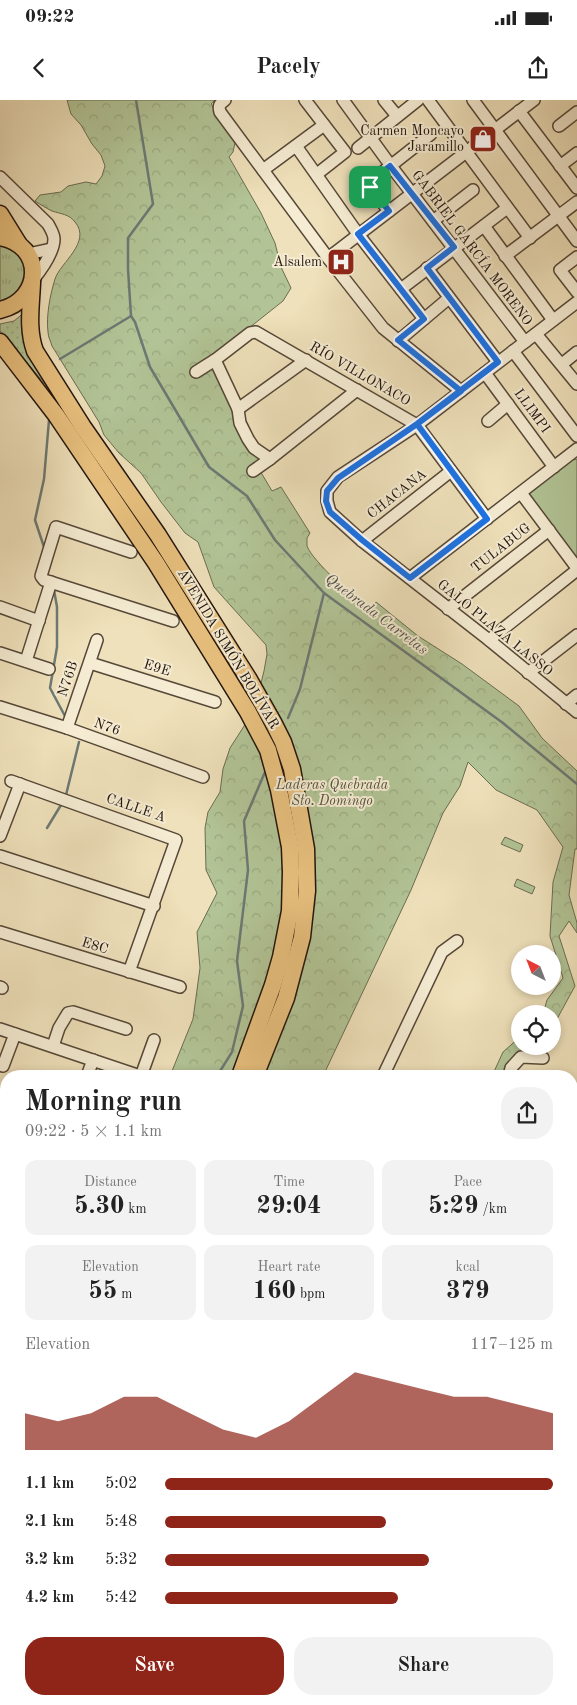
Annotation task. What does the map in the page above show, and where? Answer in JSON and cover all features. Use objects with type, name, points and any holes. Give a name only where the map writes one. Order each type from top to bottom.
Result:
[{"type":"highway","name":"AVENIDA SIMÓN BOLÍVAR","points":[[0,214],[23,249],[33,271],[30,329],[35,351],[83,427],[163,543],[248,678],[283,742],[292,769],[306,849],[307,891],[302,937],[296,966],[257,1070]]},
{"type":"highway","points":[[0,236],[8,238],[23,249]]},
{"type":"highway","points":[[0,310],[11,308],[20,302],[28,293],[32,282]]},
{"type":"highway","name":"AVENIDA SIMÓN BOLÍVAR","points":[[0,342],[56,415],[156,563],[248,712],[268,750],[290,847],[290,911],[273,986],[242,1070]]},
{"type":"street","points":[[225,100],[218,108],[220,112],[328,258],[383,328],[461,391]]},
{"type":"street","points":[[305,100],[345,152],[317,174]]},
{"type":"street","name":"GABRIEL GARCÍA MORENO","points":[[343,100],[390,166],[525,342]]},
{"type":"street","points":[[384,100],[397,116]]},
{"type":"street","points":[[358,148],[418,100]]},
{"type":"street","points":[[428,100],[530,238]]},
{"type":"street","points":[[473,100],[577,241]]},
{"type":"street","points":[[328,258],[534,100]]},
{"type":"street","points":[[519,111],[577,188]]},
{"type":"street","points":[[558,126],[577,112]]},
{"type":"street","points":[[263,170],[324,125]]},
{"type":"street","points":[[389,211],[369,184],[431,134]]},
{"type":"street","points":[[296,146],[358,234],[424,319]]},
{"type":"street","points":[[560,166],[577,152]]},
{"type":"street","points":[[0,177],[48,224],[54,239],[43,267],[32,282]]},
{"type":"street","points":[[433,221],[473,190]]},
{"type":"street","points":[[505,256],[577,202]]},
{"type":"street","points":[[401,289],[506,208]]},
{"type":"street","points":[[484,226],[553,320]]},
{"type":"street","points":[[23,249],[51,249]]},
{"type":"street","points":[[577,256],[560,270],[577,292]]},
{"type":"street","points":[[427,268],[498,362]]},
{"type":"street","points":[[398,340],[449,298]]},
{"type":"street","name":"GALO PLAZA LASSO","points":[[577,302],[417,424],[338,478],[327,491],[326,501],[330,512],[362,540],[577,712]]},
{"type":"street","name":"RÍO VILLONACO","points":[[214,360],[253,332],[306,360],[417,424],[487,519]]},
{"type":"street","points":[[536,334],[577,384]]},
{"type":"street","points":[[514,351],[577,436]]},
{"type":"street","points":[[562,364],[577,352]]},
{"type":"street","points":[[196,372],[214,360],[238,409],[240,423],[254,448],[270,459]]},
{"type":"street","points":[[238,409],[306,360]]},
{"type":"street","name":"LLIMPI","points":[[485,373],[554,467]]},
{"type":"street","points":[[253,471],[357,390]]},
{"type":"street","points":[[488,421],[508,404]]},
{"type":"street","points":[[410,578],[577,449]]},
{"type":"street","name":"CHACANA","points":[[362,540],[451,471]]},
{"type":"street","points":[[489,640],[577,569],[520,493]]},
{"type":"street","points":[[131,552],[56,527],[41,576],[44,580],[173,621]]},
{"type":"street","name":"TULABUG","points":[[448,609],[549,530]]},
{"type":"street","points":[[26,661],[51,582]]},
{"type":"street","points":[[0,607],[39,621]]},
{"type":"street","points":[[528,673],[577,634]]},
{"type":"street","name":"N76B","points":[[67,728],[97,640]]},
{"type":"street","points":[[0,653],[49,669]]},
{"type":"street","name":"E9E","points":[[90,663],[215,702]]},
{"type":"street","points":[[566,704],[577,695]]},
{"type":"street","name":"N76","points":[[0,707],[67,728],[203,778]]},
{"type":"street","name":"CALLE A","points":[[0,836],[15,782],[175,838],[176,842],[129,972]]},
{"type":"street","points":[[0,856],[154,906]]},
{"type":"street","name":"E8C","points":[[0,932],[180,987]]},
{"type":"street","points":[[386,1070],[442,952],[456,941]]},
{"type":"street","points":[[53,1046],[59,1028],[68,1013],[73,1012],[126,1029]]},
{"type":"street","points":[[0,1029],[122,1070]]},
{"type":"street","points":[[0,1065],[2,1066],[15,1034]]},
{"type":"street","points":[[142,1070],[154,1040]]},
{"type":"street","points":[[510,1070],[521,1057],[543,1058]]},
{"type":"street","points":[[89,1070],[93,1060]]},
{"type":"green space","name":"Laderas Quebrada Sto. Domingo","points":[[67,100],[215,100],[211,104],[235,143],[233,152],[229,157],[261,213],[275,243],[281,267],[291,288],[283,301],[215,355],[254,438],[266,456],[259,469],[272,491],[281,487],[310,533],[307,538],[307,546],[311,553],[345,590],[370,612],[376,602],[418,636],[462,664],[519,706],[542,738],[577,771],[577,849],[575,849],[569,895],[577,923],[577,933],[569,921],[559,936],[575,986],[561,1012],[561,1005],[546,1005],[551,995],[561,995],[561,981],[563,978],[561,972],[561,945],[553,945],[550,936],[553,882],[563,847],[537,810],[496,790],[468,762],[460,786],[443,813],[411,890],[326,1070],[172,1070],[193,1019],[200,968],[197,932],[217,893],[206,870],[205,828],[208,812],[220,792],[223,769],[230,748],[255,707],[267,654],[266,645],[214,587],[198,542],[185,533],[141,473],[119,453],[104,435],[99,422],[52,346],[48,336],[48,312],[55,279],[73,252],[80,237],[75,222],[70,217],[52,211],[35,201],[40,195],[61,192],[68,186],[86,182],[96,184],[102,176],[105,166],[101,155],[81,125],[71,114]]},
{"type":"green space","points":[[0,245],[15,251],[22,260],[25,273],[24,288],[0,305]]},
{"type":"green space","points":[[25,312],[23,337],[26,349],[167,558],[236,676],[253,701],[288,796],[163,561],[138,520],[124,500],[107,482],[45,384],[0,331],[0,324],[14,321]]},
{"type":"green space","points":[[577,459],[577,559],[527,492],[568,461]]},
{"type":"green space","points":[[505,837],[523,845],[520,852],[501,844]]},
{"type":"green space","points":[[517,879],[535,887],[532,894],[514,886]]},
{"type":"green space","points":[[511,1045],[511,1055],[517,1055],[509,1064],[506,1070],[495,1070],[503,1052]]},
{"type":"waterway","name":"Quebrada Carretas","points":[[136,100],[153,204],[128,238],[131,316],[135,322],[150,367],[209,467],[247,496],[275,540],[324,593],[503,723],[577,784]]},
{"type":"waterway","points":[[60,359],[131,316]]},
{"type":"waterway","points":[[45,550],[35,520],[44,479],[49,420]]},
{"type":"waterway","points":[[54,590],[57,607],[57,647],[50,688],[66,718]]},
{"type":"waterway","points":[[288,718],[300,689],[324,593]]},
{"type":"waterway","points":[[66,795],[79,742]]},
{"type":"waterway","points":[[221,1070],[232,1052],[243,1006],[237,961],[248,870],[244,821],[265,772]]},
{"type":"waterway","points":[[47,828],[61,805]]},
{"type":"place","name":"Carmen Moncayo Jaramillo","points":[[483,139]]},
{"type":"place","name":"Alsalem","points":[[341,262]]},
{"type":"route","points":[[370,187],[370,182],[390,166],[454,247],[427,268],[498,362],[485,373],[461,391],[417,424],[338,478],[327,491],[326,501],[330,512],[410,578],[487,519],[417,424],[461,391],[398,340],[424,319],[358,234],[389,211],[370,187]]}]
